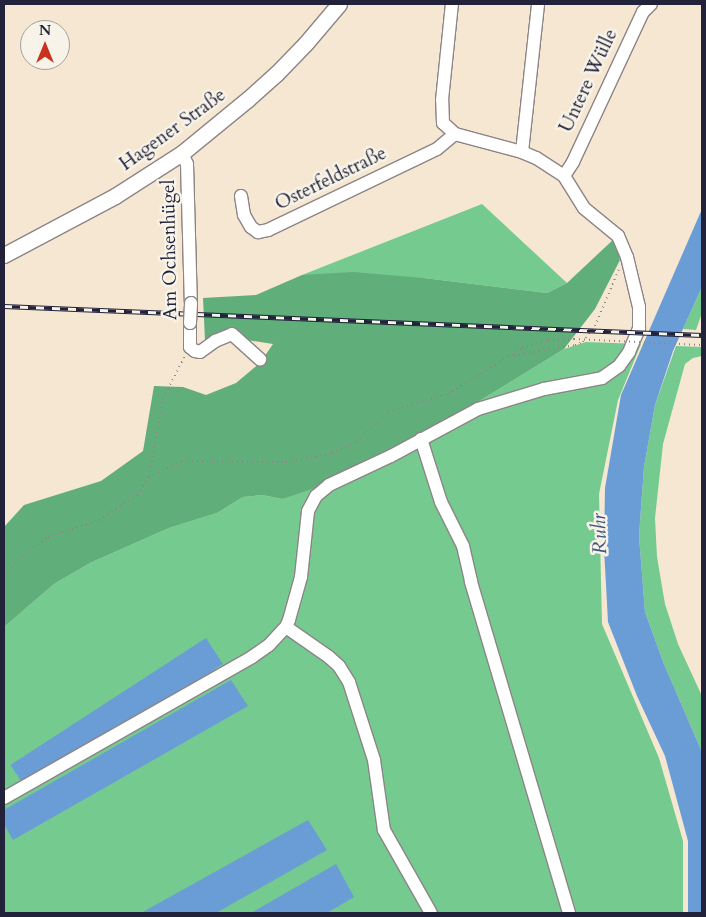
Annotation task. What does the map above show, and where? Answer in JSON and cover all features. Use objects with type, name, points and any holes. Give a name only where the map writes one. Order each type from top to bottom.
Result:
[{"type":"main road","name":"Hagener Straße","points":[[4,255],[116,196],[182,153],[276,74],[306,43],[339,4]]},
{"type":"street","points":[[4,798],[252,657],[269,645],[286,627],[298,594],[308,511],[316,496],[329,485],[391,456],[478,409],[544,388],[602,378],[619,366],[633,344],[639,321],[637,295],[618,236],[584,208],[564,176],[536,158],[522,152],[455,134],[445,126],[442,117],[452,4]]},
{"type":"street","points":[[522,152],[538,4]]},
{"type":"street","name":"Untere Wülle","points":[[564,176],[573,162],[643,12],[651,4]]},
{"type":"street","name":"Osterfeldstraße","points":[[241,196],[244,215],[251,227],[258,232],[268,230],[437,149],[455,134]]},
{"type":"street","name":"Am Ochsenhügel","points":[[182,153],[186,164],[191,303],[190,347]]},
{"type":"street","points":[[190,347],[200,352],[232,334],[260,359]]},
{"type":"street","points":[[421,439],[441,502],[463,546],[471,582],[569,913]]},
{"type":"street","points":[[286,627],[329,657],[339,666],[349,682],[374,760],[384,830],[430,913]]},
{"type":"path","points":[[507,357],[575,346],[586,339],[606,303],[624,251]]},
{"type":"path","points":[[148,477],[182,461],[286,462],[332,453],[356,442],[388,412],[448,394],[529,344],[548,340],[574,339],[702,345]]},
{"type":"path","points":[[4,574],[33,547],[48,537],[99,520],[134,499],[142,490],[148,477],[163,398],[190,347]]},
{"type":"green space","points":[[482,204],[567,283],[547,293],[424,278],[302,275]]},
{"type":"green space","points":[[615,238],[620,260],[595,309],[564,349],[450,419],[324,485],[282,499],[262,495],[243,497],[217,513],[169,528],[90,563],[54,584],[4,627],[4,527],[24,505],[101,481],[143,451],[154,386],[183,387],[206,395],[236,383],[260,363],[273,344],[247,340],[205,340],[203,298],[256,295],[302,275],[353,272],[424,278],[547,293],[567,283]]},
{"type":"green space","points":[[702,287],[702,313],[696,330],[683,329]]},
{"type":"green space","points":[[586,342],[641,344],[618,400],[599,494],[602,624],[659,758],[683,841],[683,913],[4,913],[4,627],[54,584],[90,563],[169,528],[217,513],[243,497],[262,495],[282,499],[450,419],[564,349]]},
{"type":"green space","points":[[676,346],[702,347],[702,356],[693,358],[685,364],[663,444],[655,518],[657,557],[665,604],[678,644],[702,696],[702,752],[664,664],[645,612],[639,536],[644,467],[655,405]]},
{"type":"water","points":[[702,209],[702,287],[673,351],[655,405],[644,467],[639,536],[645,612],[664,664],[702,752],[702,913],[688,913],[688,841],[665,756],[637,696],[608,622],[604,548],[605,488],[621,395]]},
{"type":"water","points":[[206,638],[223,664],[27,791],[11,765]]},
{"type":"water","points":[[231,680],[248,706],[13,840],[4,824],[4,810]]},
{"type":"water","points":[[308,820],[327,850],[216,913],[141,913]]},
{"type":"water","points":[[336,864],[354,897],[327,913],[251,913]]},
{"type":"railway","points":[[4,306],[702,335]]},
{"type":"water label","name":"Ruhr","points":[[599,534]]}]
